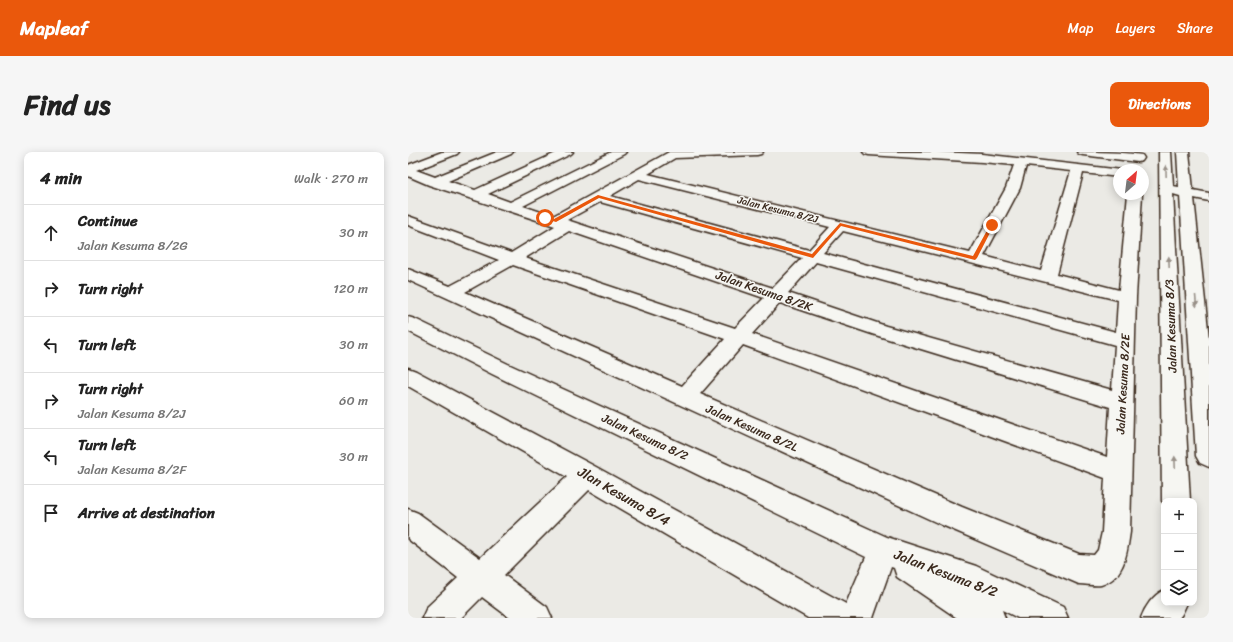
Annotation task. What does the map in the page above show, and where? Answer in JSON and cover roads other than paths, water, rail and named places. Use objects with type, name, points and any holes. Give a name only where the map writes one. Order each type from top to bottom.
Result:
[{"type":"street","points":[[408,171],[453,152]]},
{"type":"street","points":[[434,182],[506,152]]},
{"type":"street","points":[[475,195],[566,152]]},
{"type":"street","points":[[510,207],[620,152]]},
{"type":"street","points":[[451,293],[512,259],[598,196],[676,153],[757,152]]},
{"type":"street","points":[[868,152],[982,155],[1021,164],[1113,172]]},
{"type":"street","points":[[1083,152],[1138,160]]},
{"type":"street","name":"Jalan Kesuma 8/3","points":[[1165,152],[1176,498]]},
{"type":"street","name":"Jalan Kesuma 8/3","points":[[1183,152],[1209,456]]},
{"type":"street","points":[[975,258],[1013,188],[1021,164]]},
{"type":"street","points":[[1048,277],[1078,169]]},
{"type":"street","name":"Jalan Kesuma 8/2K","points":[[408,171],[434,182],[879,330],[1122,402]]},
{"type":"street","name":"Jalan Kesuma 8/2J","points":[[637,175],[840,224],[1128,297]]},
{"type":"street","points":[[1167,189],[1209,197]]},
{"type":"street","points":[[598,196],[1125,341]]},
{"type":"street","name":"Jalan Kesuma 8/2E","points":[[1100,570],[1112,557],[1116,532],[1125,341],[1135,200]]},
{"type":"street","points":[[408,220],[512,259],[738,336],[1119,472]]},
{"type":"street","points":[[684,398],[738,336],[778,296],[840,224]]},
{"type":"street","name":"Jalan Kesuma 8/2L","points":[[408,274],[684,398],[966,522],[1079,568],[1100,570]]},
{"type":"street","name":"Jalan Kesuma 8/2","points":[[408,323],[500,369],[883,550],[976,581],[1052,618]]},
{"type":"street","name":"Jlan Kesuma 8/4","points":[[412,383],[587,475],[839,618]]},
{"type":"street","points":[[438,618],[587,475]]},
{"type":"street","points":[[408,522],[536,618]]},
{"type":"street","points":[[857,618],[883,550]]},
{"type":"street","name":"Jalan Kesuma 8/2","points":[[883,550],[973,610],[989,618]]},
{"type":"street","points":[[1157,618],[1168,606]]},
{"type":"street","points":[[1180,606],[1180,618]]}]
